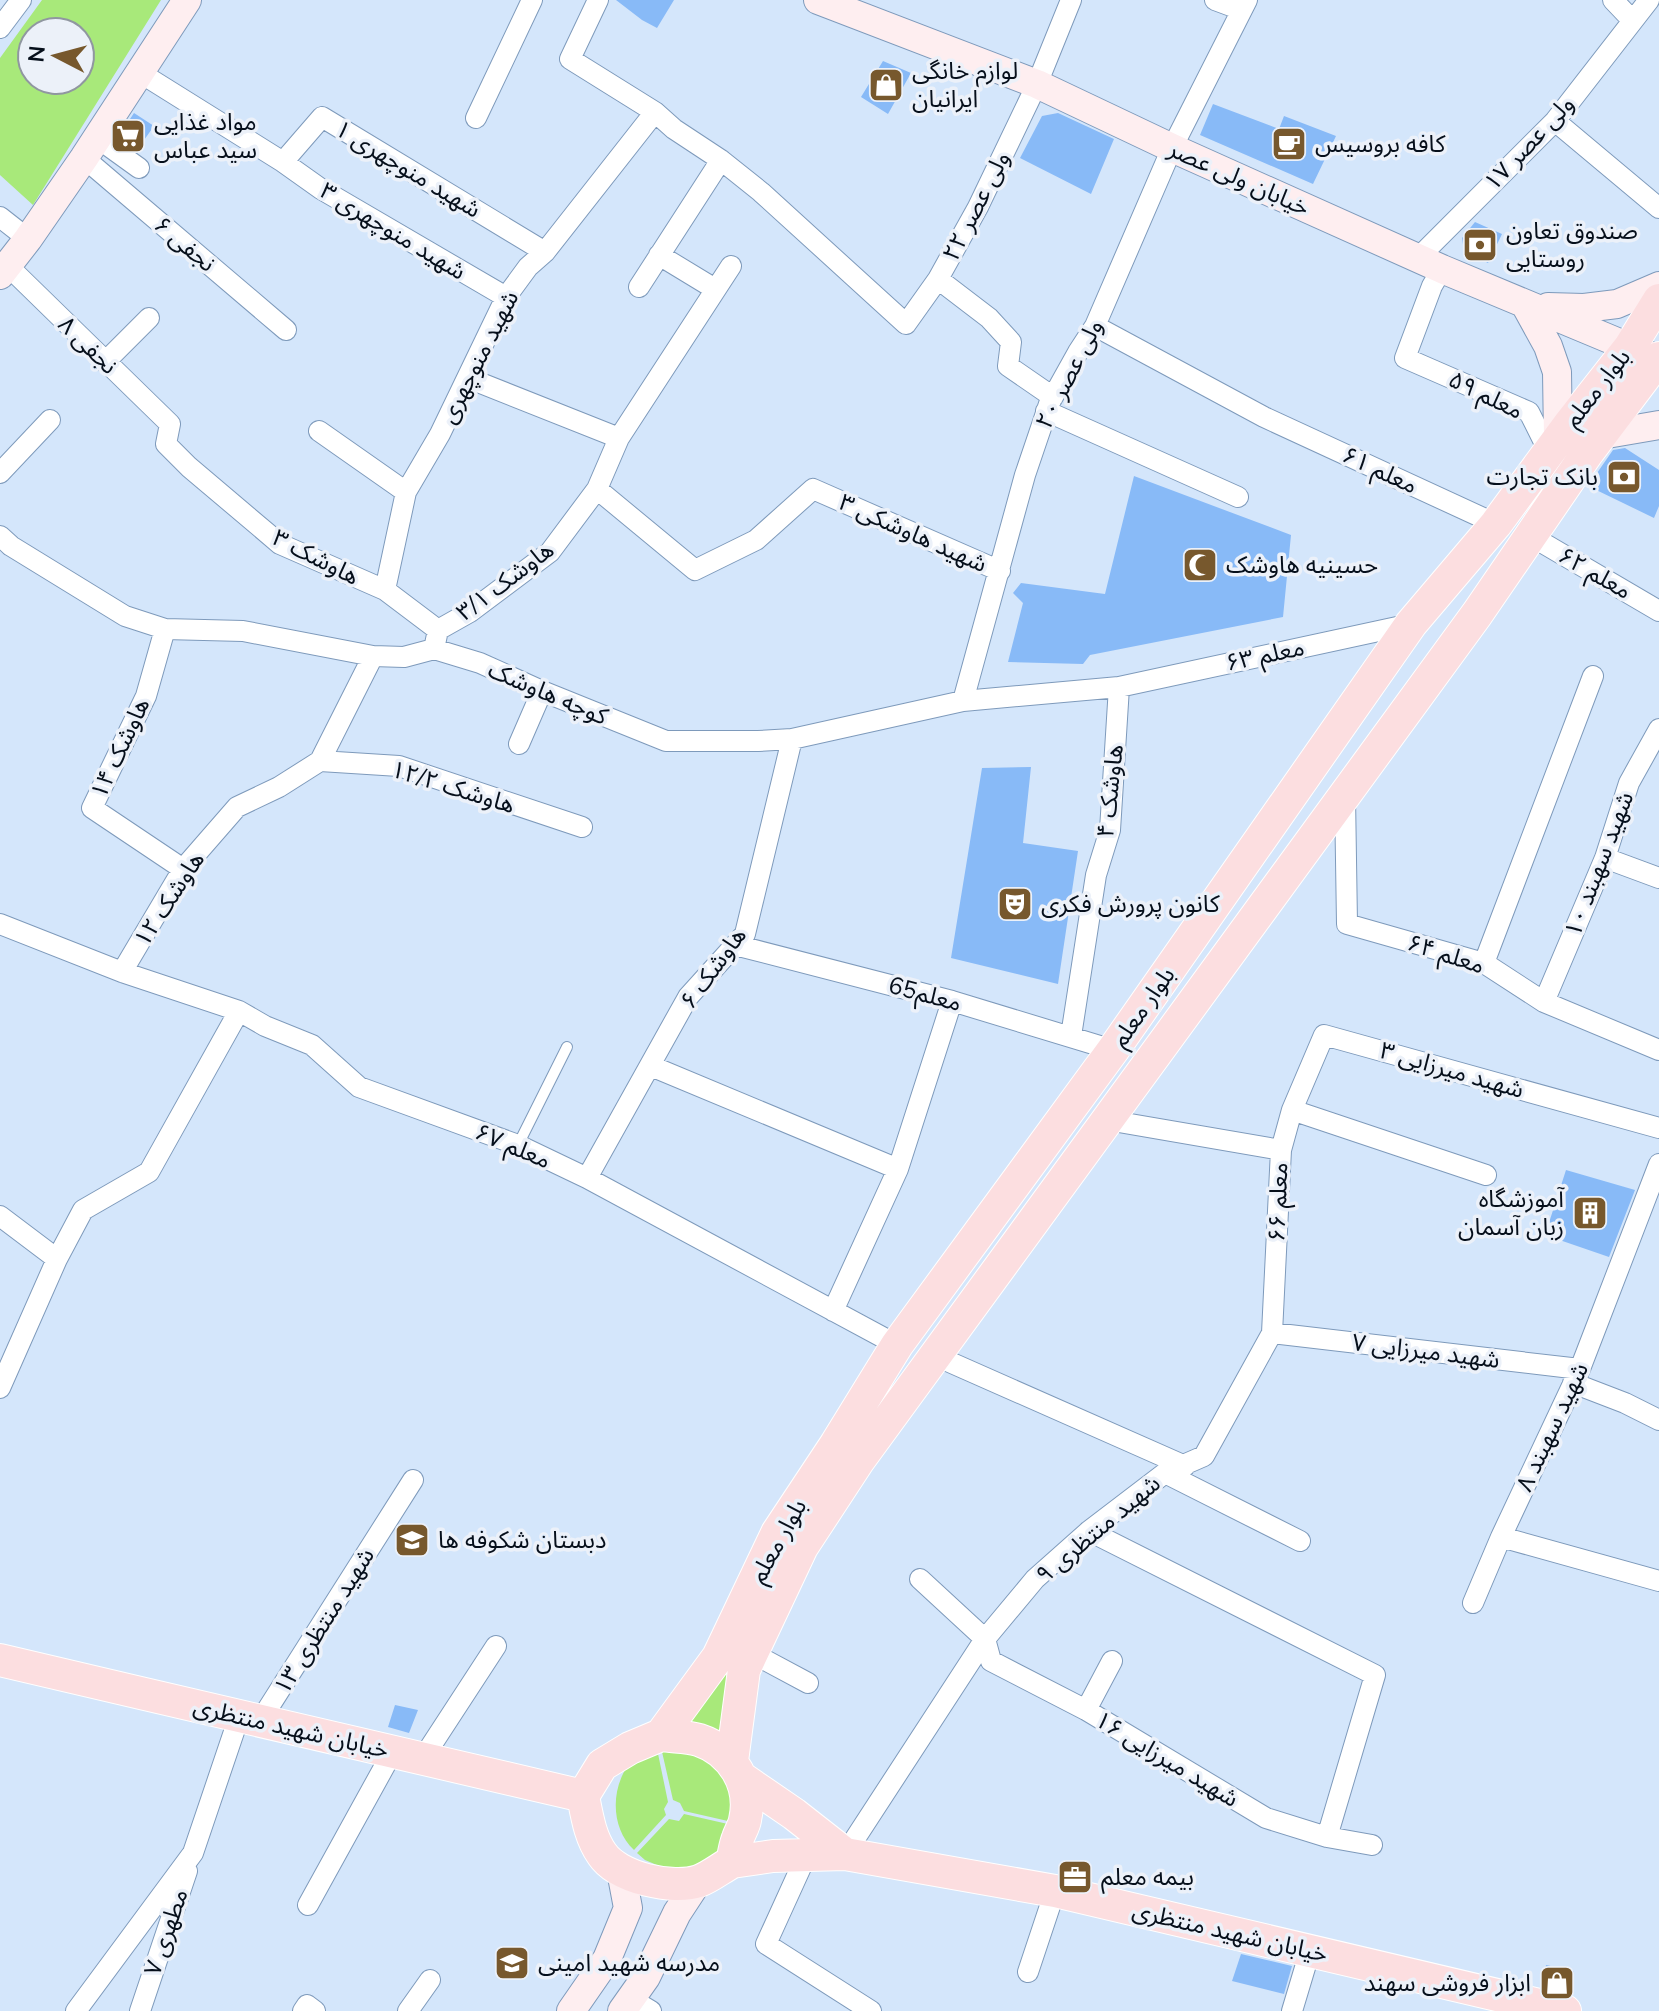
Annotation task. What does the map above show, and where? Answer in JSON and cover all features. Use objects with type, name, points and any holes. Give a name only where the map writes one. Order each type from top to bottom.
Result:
[{"type":"main road","points":[[3,270],[28,239],[187,0]]},
{"type":"main road","name":"خیابان ولی عصر","points":[[818,0],[1037,84],[1430,263],[1651,356]]},
{"type":"main road","points":[[1659,286],[1617,304],[1584,308],[1526,306],[1548,346],[1557,372],[1558,439],[1585,427],[1598,439],[1659,425]]},
{"type":"main road","name":"بلوار معلم","points":[[737,1770],[744,1670],[802,1547],[859,1460],[1477,614],[1598,439],[1651,356],[1659,300]]},
{"type":"main road","name":"بلوار معلم","points":[[661,1735],[718,1657],[777,1533],[897,1345],[1113,1050],[1411,624],[1496,524],[1558,439],[1651,356]]},
{"type":"main road","name":"خیابان شهید منتظری","points":[[0,1660],[583,1796]]},
{"type":"main road","points":[[737,1770],[747,1800],[745,1821],[732,1862],[698,1881],[659,1883],[621,1871],[603,1856],[589,1828],[583,1796],[602,1765],[630,1748],[661,1735],[697,1739],[716,1747],[737,1770],[845,1854]]},
{"type":"main road","name":"خیابان شهید منتظری","points":[[732,1862],[773,1856],[845,1854],[1055,1891],[1529,2007],[1565,2011]]},
{"type":"main road","points":[[571,2011],[607,1959],[628,1908],[621,1871]]},
{"type":"main road","points":[[635,2007],[677,1913],[698,1881]]},
{"type":"street","points":[[0,28],[21,0]]},
{"type":"street","points":[[476,118],[532,0]]},
{"type":"street","points":[[598,0],[570,59],[655,112],[674,129],[721,160],[639,287]]},
{"type":"street","name":"ولی عصر ۲۲","points":[[721,160],[761,192],[906,324],[938,279],[978,207],[1037,84],[1071,0]]},
{"type":"street","points":[[1215,0],[1245,5]]},
{"type":"street","points":[[1613,0],[1632,20]]},
{"type":"street","name":"ولی عصر ۱۷","points":[[1405,358],[1432,286],[1430,263],[1555,121],[1649,0]]},
{"type":"street","name":"ولی عصر ۲۰","points":[[963,701],[1025,475],[1049,404],[1095,326],[1172,148],[1245,5]]},
{"type":"street","name":"شهید منوچهری ۳","points":[[139,72],[321,189],[506,297]]},
{"type":"street","name":"شهید منوچهری","points":[[385,590],[406,492],[440,434],[506,297],[655,112]]},
{"type":"street","name":"شهید منوچهری ۱","points":[[283,162],[322,117],[545,252]]},
{"type":"street","points":[[1555,121],[1659,208]]},
{"type":"street","points":[[90,147],[139,168]]},
{"type":"street","name":"نجفی ۶","points":[[90,147],[286,330]]},
{"type":"street","points":[[0,217],[28,239]]},
{"type":"street","points":[[659,255],[715,289]]},
{"type":"street","name":"هاوشک ۳/۱","points":[[436,639],[550,552],[597,489],[619,438],[731,266]]},
{"type":"street","name":"نجفی ۸","points":[[3,270],[170,424]]},
{"type":"street","points":[[938,279],[989,318],[1011,342],[1008,366],[1049,404],[1238,497]]},
{"type":"street","points":[[105,362],[149,318]]},
{"type":"street","name":"معلم ۶۱","points":[[1095,326],[1264,417],[1496,524]]},
{"type":"street","name":"معلم ۵۹","points":[[1405,358],[1529,412],[1558,439]]},
{"type":"street","points":[[468,378],[619,438]]},
{"type":"street","points":[[0,473],[50,420]]},
{"type":"street","name":"هاوشک ۳","points":[[170,424],[166,444],[280,544],[385,590],[436,639]]},
{"type":"street","points":[[319,431],[406,492]]},
{"type":"street","name":"شهید هاوشکی ۳","points":[[597,489],[695,570],[756,540],[813,489],[1000,571]]},
{"type":"street","name":"معلم ۶۲","points":[[1531,536],[1659,611]]},
{"type":"street","name":"کوچه هاوشک","points":[[4,549],[125,616],[165,629],[243,631],[373,656],[404,657],[436,639],[542,691],[666,741],[792,739],[963,701],[1119,687]]},
{"type":"street","name":"معلم ۶۳","points":[[1119,687],[1411,624]]},
{"type":"street","name":"هاوشک ۱۴","points":[[165,629],[146,696],[92,808],[183,869]]},
{"type":"street","points":[[320,761],[373,656]]},
{"type":"street","points":[[1484,963],[1593,676]]},
{"type":"street","name":"هاوشک ۴","points":[[1071,1036],[1096,875],[1110,830],[1119,687]]},
{"type":"street","points":[[519,744],[542,691]]},
{"type":"street","name":"شهید سهبند ۱۰","points":[[1544,1002],[1605,858],[1629,783],[1659,729]]},
{"type":"street","name":"هاوشک ۶","points":[[587,1178],[688,997],[745,934],[792,739]]},
{"type":"street","name":"هاوشک ۱۲","points":[[122,972],[183,869],[237,807],[279,787],[320,761]]},
{"type":"street","name":"هاوشک ۱۲/۲","points":[[320,761],[399,766],[582,827]]},
{"type":"street","name":"معلم ۶۴","points":[[1345,793],[1347,924],[1484,963],[1544,1002],[1659,1050]]},
{"type":"street","points":[[1605,858],[1659,878]]},
{"type":"street","name":"معلم ۶۷","points":[[0,924],[122,972],[239,1011],[265,1026],[312,1045],[359,1087],[518,1145],[587,1178],[897,1345]]},
{"type":"street","name":"معلم65","points":[[735,945],[952,1001],[1113,1050]]},
{"type":"street","points":[[833,1311],[898,1169],[952,1001]]},
{"type":"street","points":[[0,1388],[57,1259],[83,1210],[149,1172],[239,1011]]},
{"type":"street","name":"شهید میرزایی ۳","points":[[1292,1110],[1324,1035],[1659,1128]]},
{"type":"street","points":[[651,1066],[898,1169]]},
{"type":"street","points":[[1281,1150],[1292,1110],[1486,1175]]},
{"type":"street","name":"معلم ۶۶","points":[[1107,1120],[1281,1150],[1272,1333]]},
{"type":"street","name":"شهید سهبند ۸","points":[[1473,1603],[1577,1376],[1659,1164]]},
{"type":"street","points":[[0,1216],[57,1259]]},
{"type":"street","name":"شهید میرزایی ۷","points":[[1272,1333],[1577,1376],[1659,1420]]},
{"type":"street","name":"شهید منتظری ۹","points":[[845,1854],[985,1639],[1035,1579],[1089,1531],[1165,1473],[1204,1456],[1272,1333]]},
{"type":"street","points":[[936,1356],[1185,1466]]},
{"type":"street","points":[[1165,1473],[1300,1541]]},
{"type":"street","name":"شهید منتظری ۱۳","points":[[193,1853],[250,1719],[413,1480]]},
{"type":"street","points":[[1089,1531],[1375,1675],[1327,1837]]},
{"type":"street","points":[[1501,1537],[1659,1581]]},
{"type":"street","name":"شهید میرزایی ۱۶","points":[[920,1579],[985,1639],[991,1661],[1086,1710],[1266,1818],[1327,1837],[1372,1845]]},
{"type":"street","points":[[308,1905],[408,1754],[496,1646]]},
{"type":"street","points":[[752,1653],[808,1683]]},
{"type":"street","points":[[1086,1710],[1112,1661]]},
{"type":"street","points":[[76,2011],[193,1853]]},
{"type":"street","name":"مطهری ۷","points":[[140,2011],[193,1853]]},
{"type":"street","points":[[807,1854],[766,1944],[871,2011]]},
{"type":"street","points":[[1028,1972],[1055,1891]]},
{"type":"street","points":[[1292,2011],[1310,1951]]},
{"type":"street","points":[[408,2011],[430,1980]]},
{"type":"lane","points":[[518,1145],[567,1047]]},
{"type":"green space","points":[[42,0],[161,0],[33,205],[0,175],[0,58],[16,36],[16,96],[96,96],[96,16],[30,16]]},
{"type":"green space","points":[[720,1658],[742,1669],[730,1758],[676,1736]]},
{"type":"green space","points":[[660,1743],[716,1749],[741,1824],[684,1811],[680,1803],[673,1800]]},
{"type":"green space","points":[[656,1744],[668,1802],[664,1809],[666,1815],[634,1850],[619,1828],[616,1814],[618,1787],[630,1763]]},
{"type":"green space","points":[[684,1814],[741,1827],[723,1855],[684,1870],[664,1868],[637,1853],[669,1819],[679,1821]]},
{"type":"building","points":[[616,0],[674,0],[657,28]]},
{"type":"building","name":"لوازم خانگی ایرانیان","points":[[883,61],[911,73],[888,114],[861,97]]},
{"type":"building","points":[[1213,104],[1279,129],[1284,116],[1336,136],[1313,184],[1200,135]]},
{"type":"building","points":[[134,113],[154,126],[137,150],[118,137]]},
{"type":"building","points":[[1058,113],[1114,139],[1091,194],[1020,158],[1042,116]]},
{"type":"building","name":"صندوق تعاون روستایی","points":[[1475,222],[1502,234],[1488,263],[1464,251],[1462,238]]},
{"type":"building","name":"بانک تجارت","points":[[1625,448],[1659,470],[1659,506],[1654,518],[1588,486],[1613,450]]},
{"type":"building","name":"حسینیه هاوشک","points":[[1134,476],[1291,535],[1283,617],[1090,655],[1083,664],[1008,662],[1023,603],[1013,593],[1021,583],[1105,594]]},
{"type":"building","name":"کانون پرورش فکری","points":[[1031,767],[1023,843],[1078,851],[1058,984],[951,958],[982,768]]},
{"type":"building","name":"آموزشگاه زبان آسمان","points":[[1566,1170],[1635,1190],[1609,1257],[1545,1235]]},
{"type":"building","points":[[395,1705],[418,1710],[409,1733],[388,1727]]},
{"type":"building","points":[[1241,1954],[1292,1966],[1284,1994],[1232,1981]]},
{"type":"building","name":"ابزار فروشی سهند","points":[[1546,1965],[1574,1971],[1567,1992],[1543,1986]]},
{"type":"place","name":"لوازم خانگی ایرانیان","points":[[886,85]]},
{"type":"place","name":"مواد غذایی سید عباس","points":[[128,136]]},
{"type":"place","name":"کافه بروسیس","points":[[1289,144]]},
{"type":"place","name":"صندوق تعاون روستایی","points":[[1480,245]]},
{"type":"place","name":"بانک تجارت","points":[[1624,477]]},
{"type":"place","name":"حسینیه هاوشک","points":[[1200,565]]},
{"type":"place","name":"کانون پرورش فکری","points":[[1015,904]]},
{"type":"place","name":"آموزشگاه زبان آسمان","points":[[1590,1213]]},
{"type":"place","name":"دبستان شکوفه ها","points":[[412,1540]]},
{"type":"place","name":"بیمه معلم","points":[[1075,1877]]},
{"type":"place","name":"مدرسه شهید امینی","points":[[512,1963]]},
{"type":"place","name":"ابزار فروشی سهند","points":[[1557,1983]]}]
